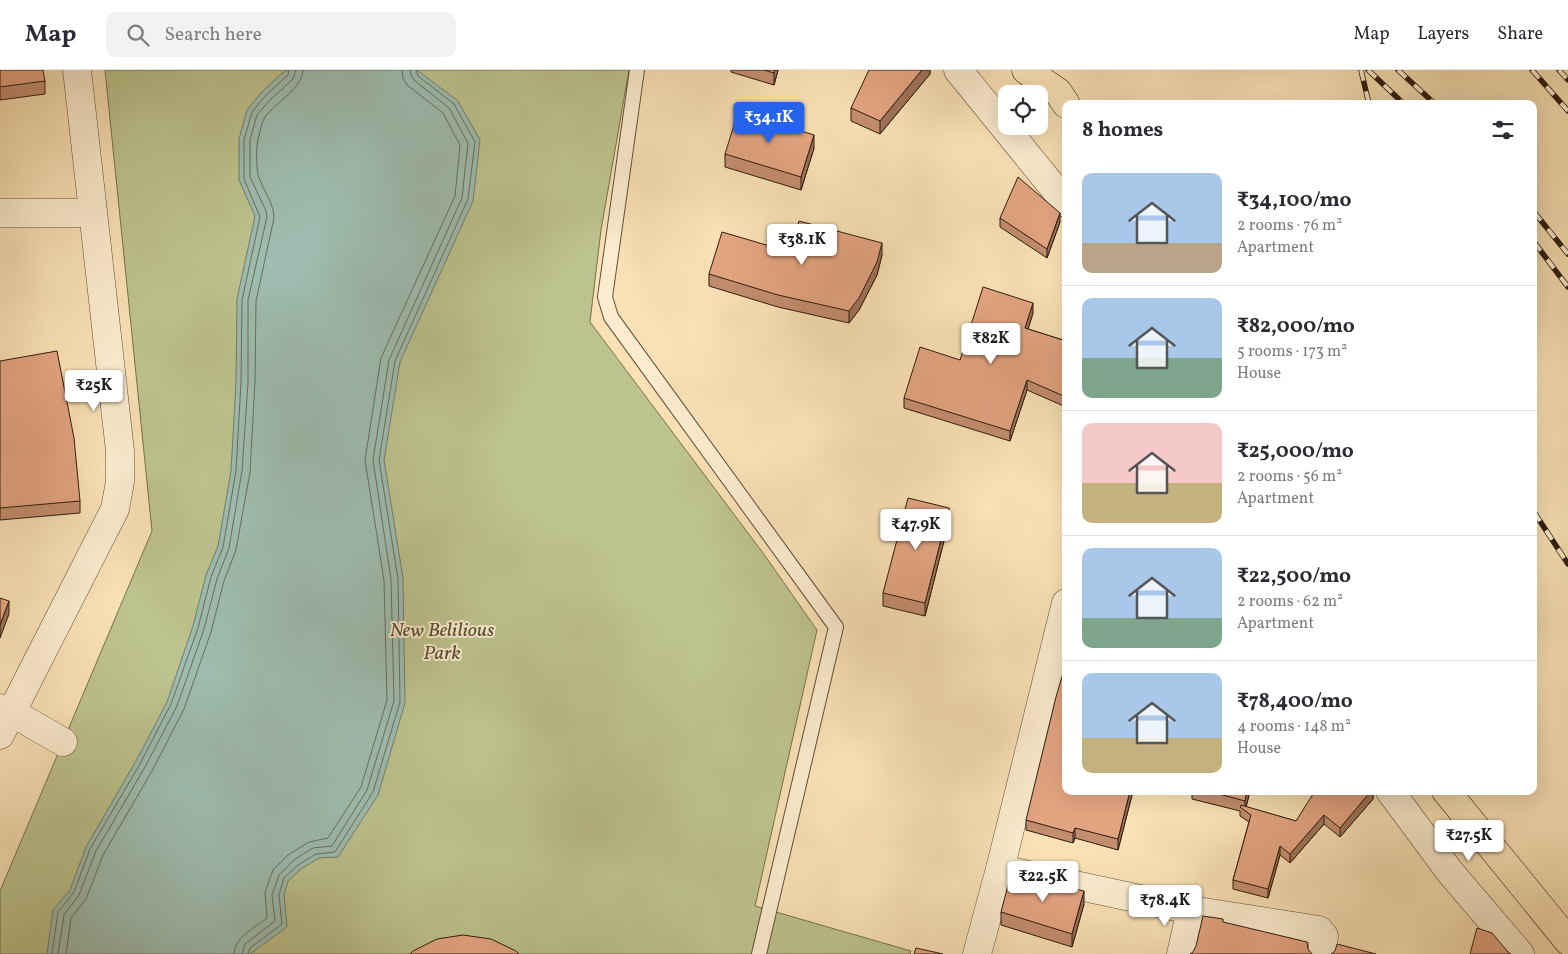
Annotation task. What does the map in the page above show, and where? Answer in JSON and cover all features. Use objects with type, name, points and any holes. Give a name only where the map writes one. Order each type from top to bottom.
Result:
[{"type":"main road","points":[[1026,70],[1058,92],[1063,100]]},
{"type":"main road","points":[[1449,795],[1568,941]]},
{"type":"street","points":[[63,742],[4,718],[115,509],[120,482],[120,451],[77,70]]},
{"type":"street","points":[[958,70],[1062,198]]},
{"type":"street","points":[[0,213],[92,213]]},
{"type":"street","points":[[977,954],[1062,619]]},
{"type":"street","points":[[1393,795],[1450,872],[1520,954]]},
{"type":"street","points":[[1000,869],[1191,910],[1319,930],[1323,932],[1324,936],[1322,954]]},
{"type":"street","points":[[1181,954],[1191,910]]},
{"type":"lane","points":[[637,70],[605,297],[611,317],[836,628],[759,954]]},
{"type":"green space","name":"New Belilious Park","points":[[105,70],[629,70],[601,230],[590,322],[763,553],[817,630],[755,906],[911,951],[910,954],[0,954],[0,891],[152,531]]},
{"type":"water","points":[[288,70],[417,70],[458,101],[480,140],[473,201],[400,362],[384,460],[403,578],[405,703],[378,795],[338,857],[319,858],[301,869],[288,881],[284,895],[287,927],[250,954],[47,954],[53,910],[70,890],[86,847],[136,761],[167,702],[193,626],[206,575],[218,546],[231,471],[236,382],[237,299],[255,216],[239,180],[239,139],[247,110],[262,92]]},
{"type":"building","points":[[0,70],[43,70],[45,81],[0,87]]},
{"type":"building","points":[[764,70],[775,70],[774,73]]},
{"type":"building","points":[[869,70],[922,70],[880,121],[851,108]]},
{"type":"building","points":[[738,112],[814,135],[801,177],[725,154]]},
{"type":"building","points":[[1018,177],[1060,213],[1047,249],[1000,218]]},
{"type":"building","points":[[799,221],[882,243],[877,262],[859,298],[849,311],[778,295],[709,274],[722,232],[790,252]]},
{"type":"building","points":[[983,287],[1033,303],[1025,328],[1062,340],[1062,395],[1027,380],[1010,431],[904,398],[920,347],[960,360]]},
{"type":"building","points":[[57,351],[74,438],[80,501],[0,508],[0,361]]},
{"type":"building","points":[[908,498],[949,508],[925,603],[883,593]]},
{"type":"building","points":[[0,598],[9,601],[0,625]]},
{"type":"building","points":[[1062,677],[1062,795],[1129,795],[1118,839],[1075,828],[1073,833],[1026,820]]},
{"type":"building","points":[[1223,795],[1246,795],[1245,801]]},
{"type":"building","points":[[1312,795],[1368,795],[1340,828],[1324,815],[1290,854],[1280,846],[1268,889],[1233,880],[1251,815],[1240,807],[1241,805],[1296,821]]},
{"type":"building","points":[[1011,874],[1084,891],[1072,934],[1001,912]]},
{"type":"building","points":[[1203,916],[1223,919],[1223,922],[1307,942],[1308,949],[1312,954],[1190,954],[1196,946]]},
{"type":"building","points":[[1477,928],[1492,933],[1511,954],[1470,954]]},
{"type":"building","points":[[463,935],[491,939],[519,954],[410,954],[437,939]]},
{"type":"building","points":[[1337,944],[1376,954],[1331,954],[1335,951]]},
{"type":"building","points":[[916,948],[943,954],[914,954]]},
{"type":"railway","points":[[1361,70],[1368,100]]},
{"type":"railway","points":[[1368,70],[1400,100]]},
{"type":"railway","points":[[1398,70],[1431,100]]},
{"type":"railway","points":[[1532,70],[1568,111]]},
{"type":"railway","points":[[1559,70],[1568,80]]},
{"type":"railway","points":[[1537,216],[1568,254]]},
{"type":"railway","points":[[1537,246],[1568,287]]},
{"type":"railway","points":[[1537,517],[1568,564]]}]
